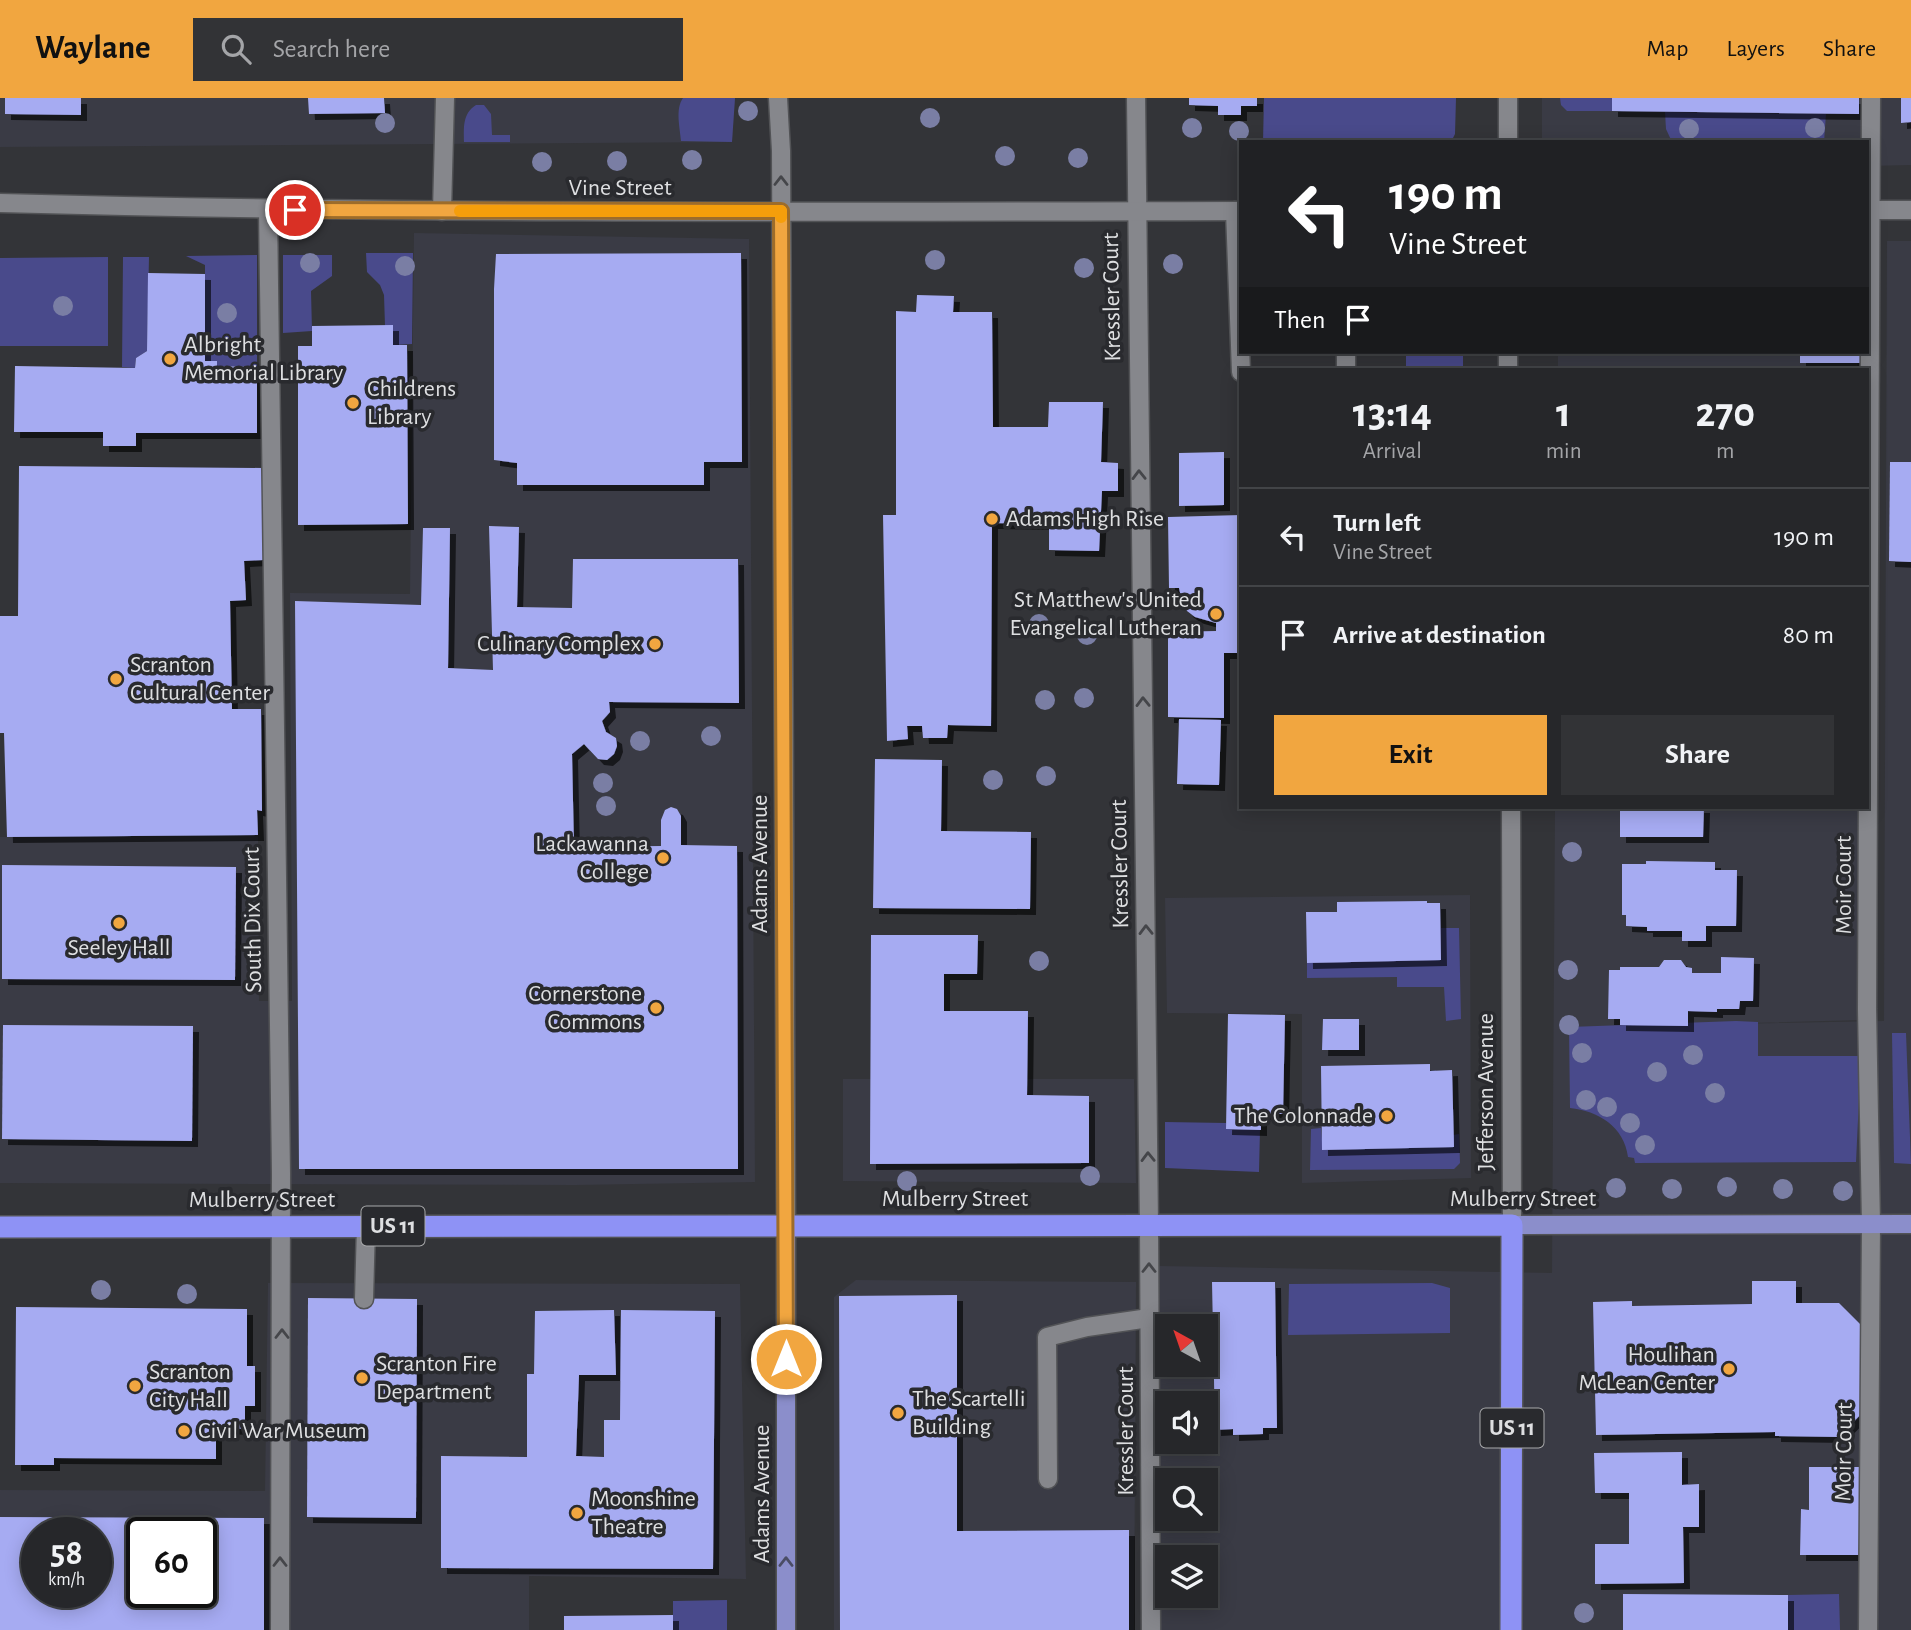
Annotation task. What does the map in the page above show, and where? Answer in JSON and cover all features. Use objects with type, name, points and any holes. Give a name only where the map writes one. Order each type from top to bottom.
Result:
[{"type":"highway","name":"Mulberry Street","points":[[0,1227],[1512,1225]]},
{"type":"highway","name":"Jefferson Avenue","points":[[1511,1630],[1512,1225]]},
{"type":"main road","points":[[442,211],[444,98]]},
{"type":"main road","name":"Adams Avenue","points":[[778,98],[781,211],[786,1630]]},
{"type":"main road","name":"Kressler Court","points":[[1136,98],[1151,1630]]},
{"type":"main road","points":[[1508,98],[1508,140]]},
{"type":"main road","name":"Moir Court","points":[[1869,209],[1871,98]]},
{"type":"main road","name":"Vine Street","points":[[0,204],[442,211],[1238,211]]},
{"type":"main road","points":[[1869,209],[1911,210]]},
{"type":"main road","name":"South Dix Court","points":[[268,210],[282,1226],[280,1630]]},
{"type":"main road","points":[[1238,211],[1239,265]]},
{"type":"main road","name":"Jefferson Avenue","points":[[1511,809],[1512,1225]]},
{"type":"main road","name":"Moir Court","points":[[1867,809],[1871,1224],[1868,1630]]},
{"type":"main road","name":"Mulberry Street","points":[[1512,1225],[1911,1224]]},
{"type":"main road","points":[[364,1299],[366,1226]]},
{"type":"main road","points":[[1048,1479],[1046,1337],[1087,1327],[1149,1318]]},
{"type":"shaded area","points":[[0,98],[735,98],[732,142],[0,147]]},
{"type":"shaded area","points":[[683,98],[735,98],[732,142],[681,141],[679,113]]},
{"type":"shaded area","points":[[1264,98],[1456,98],[1455,134],[1452,140],[1263,140]]},
{"type":"shaded area","points":[[1542,98],[1911,98],[1911,165],[1869,166],[1869,140],[1542,140]]},
{"type":"shaded area","points":[[1560,98],[1612,98],[1612,111],[1567,111],[1561,105]]},
{"type":"shaded area","points":[[476,105],[484,105],[491,114],[492,135],[510,135],[510,142],[464,142],[466,117]]},
{"type":"shaded area","points":[[1665,112],[1826,114],[1824,140],[1671,140],[1666,129]]},
{"type":"shaded area","points":[[414,233],[749,239],[755,1182],[575,1185],[0,1183],[0,837],[258,835],[259,1001],[292,1001],[290,593],[410,594]]},
{"type":"shaded area","points":[[1887,241],[1911,241],[1911,1630],[1158,1630],[1158,1608],[1218,1608],[1218,1545],[1158,1545],[1158,1531],[1218,1531],[1218,1468],[1158,1468],[1158,1454],[1218,1454],[1218,1391],[1159,1391],[1159,1377],[1218,1377],[1218,1314],[1159,1314],[1159,1266],[1552,1273],[1555,809],[1861,809],[1863,1020],[1629,1026],[1884,1021]]},
{"type":"shaded area","points":[[366,253],[413,253],[412,344],[393,345],[393,326],[385,326],[384,295],[380,285],[367,272]]},
{"type":"shaded area","points":[[257,255],[257,367],[217,366],[217,361],[205,361],[205,265],[186,256]]},
{"type":"shaded area","points":[[283,255],[332,255],[332,276],[311,291],[312,331],[283,333]]},
{"type":"shaded area","points":[[108,257],[108,346],[0,346],[0,258]]},
{"type":"shaded area","points":[[123,257],[149,257],[147,351],[136,358],[135,368],[122,367]]},
{"type":"shaded area","points":[[1406,354],[1463,354],[1463,368],[1406,368]]},
{"type":"shaded area","points":[[1558,354],[1857,354],[1857,368],[1558,368]]},
{"type":"shaded area","points":[[1470,895],[1471,1178],[1302,1183],[1302,1014],[1167,1013],[1165,898]]},
{"type":"shaded area","points":[[1441,928],[1459,928],[1461,1019],[1446,1021],[1444,987],[1397,987],[1397,977],[1307,978],[1307,963],[1441,960]]},
{"type":"shaded area","points":[[1758,1022],[1758,1056],[1861,1056],[1856,1162],[1635,1163],[1634,1158],[1628,1157],[1621,1137],[1608,1122],[1590,1113],[1570,1108],[1569,1027]]},
{"type":"shaded area","points":[[1892,1033],[1906,1033],[1911,1164],[1894,1163]]},
{"type":"shaded area","points":[[843,1079],[1134,1079],[1136,1183],[843,1181]]},
{"type":"shaded area","points":[[1165,1122],[1226,1123],[1227,1129],[1260,1130],[1259,1172],[1165,1168]]},
{"type":"shaded area","points":[[1321,1128],[1323,1150],[1453,1147],[1453,1135],[1459,1134],[1460,1163],[1454,1169],[1310,1170],[1311,1129]]},
{"type":"shaded area","points":[[856,1280],[1136,1282],[1134,1630],[834,1630],[834,1297]]},
{"type":"shaded area","points":[[268,1283],[740,1284],[746,1579],[529,1576],[529,1630],[0,1630],[0,1490],[265,1491]]},
{"type":"shaded area","points":[[1432,1283],[1450,1288],[1450,1333],[1288,1335],[1289,1284]]},
{"type":"shaded area","points":[[1839,1594],[1840,1630],[1788,1630],[1788,1595]]},
{"type":"shaded area","points":[[727,1600],[727,1630],[673,1630],[673,1601]]},
{"type":"building","points":[[5,98],[81,98],[81,115],[5,114]]},
{"type":"building","points":[[308,98],[384,98],[385,113],[309,114]]},
{"type":"building","points":[[1189,98],[1257,98],[1257,106],[1241,106],[1241,115],[1218,115],[1218,106],[1189,105]]},
{"type":"building","points":[[1612,98],[1859,98],[1859,114],[1612,111]]},
{"type":"building","points":[[1901,98],[1911,98],[1911,122],[1901,123]]},
{"type":"building","points":[[741,253],[742,462],[704,462],[704,485],[517,485],[517,463],[494,460],[496,254]]},
{"type":"building","name":"Albright Memorial Library","points":[[148,273],[205,274],[205,361],[217,361],[217,366],[257,367],[257,433],[136,433],[136,446],[103,446],[103,432],[14,432],[15,366],[135,368],[136,358],[147,351]]},
{"type":"building","name":"Adams High Rise","points":[[917,295],[954,296],[953,312],[992,312],[993,427],[1048,427],[1049,402],[1103,402],[1101,462],[1118,463],[1118,491],[1102,491],[1099,551],[1049,550],[1049,524],[992,523],[991,726],[948,725],[947,738],[923,738],[922,726],[907,726],[908,739],[887,741],[883,515],[896,515],[896,311],[916,312]]},
{"type":"building","name":"Childrens Library","points":[[393,325],[393,345],[407,345],[408,524],[298,525],[298,346],[312,346],[312,326]]},
{"type":"building","points":[[1800,354],[1865,354],[1865,363],[1800,363]]},
{"type":"building","points":[[1224,452],[1224,505],[1179,506],[1179,453]]},
{"type":"building","points":[[1890,462],[1911,462],[1911,562],[1889,561]]},
{"type":"building","name":"Scranton Cultural Center","points":[[19,466],[263,468],[263,560],[244,561],[246,600],[230,601],[232,709],[261,709],[262,811],[257,810],[258,835],[7,837],[4,733],[0,733],[0,616],[18,616]]},
{"type":"building","name":"St Matthew's United Evangelical Lutheran","points":[[1239,515],[1239,653],[1224,653],[1224,718],[1168,717],[1168,632],[1216,631],[1216,623],[1195,617],[1187,611],[1179,588],[1169,588],[1168,517]]},
{"type":"building","points":[[489,526],[519,527],[517,607],[572,608],[573,559],[738,559],[739,703],[609,702],[610,712],[602,721],[606,732],[616,738],[614,754],[607,760],[598,759],[584,744],[572,754],[574,847],[661,846],[661,820],[665,810],[671,807],[677,809],[681,816],[681,845],[737,846],[738,1169],[299,1169],[295,601],[421,605],[423,528],[450,528],[448,668],[493,670]]},
{"type":"building","points":[[1179,719],[1221,720],[1219,785],[1177,784]]},
{"type":"building","points":[[875,759],[942,760],[941,831],[1031,832],[1030,909],[873,908]]},
{"type":"building","points":[[1620,809],[1704,809],[1703,837],[1620,837]]},
{"type":"building","points":[[1646,861],[1715,862],[1715,870],[1737,870],[1736,926],[1706,926],[1706,941],[1682,941],[1682,931],[1647,931],[1647,927],[1626,926],[1626,915],[1622,915],[1622,864],[1646,864]]},
{"type":"building","name":"Seeley Hall","points":[[2,865],[236,867],[235,980],[2,979]]},
{"type":"building","points":[[1337,902],[1440,903],[1441,960],[1307,963],[1306,912],[1337,912]]},
{"type":"building","points":[[871,935],[978,935],[977,974],[944,974],[944,1011],[1028,1011],[1027,1095],[1089,1096],[1089,1163],[870,1164]]},
{"type":"building","points":[[1721,957],[1754,958],[1753,1001],[1740,1001],[1739,1009],[1717,1009],[1717,1012],[1688,1011],[1688,1026],[1620,1025],[1620,1019],[1608,1019],[1609,970],[1620,970],[1620,967],[1659,967],[1664,960],[1681,960],[1686,967],[1692,968],[1692,973],[1721,973]]},
{"type":"building","points":[[1228,1014],[1285,1015],[1283,1114],[1261,1114],[1261,1130],[1226,1129]]},
{"type":"building","points":[[1323,1019],[1359,1019],[1359,1050],[1322,1050]]},
{"type":"building","points":[[3,1025],[193,1026],[192,1141],[2,1139]]},
{"type":"building","name":"The Colonnade","points":[[1430,1064],[1430,1071],[1452,1070],[1454,1147],[1322,1150],[1321,1066]]},
{"type":"building","name":"Houlihan McLean Center","points":[[1752,1281],[1796,1281],[1796,1303],[1839,1303],[1863,1327],[1864,1411],[1839,1437],[1775,1436],[1775,1432],[1596,1435],[1593,1302],[1632,1301],[1632,1306],[1752,1304]]},
{"type":"building","points":[[1212,1282],[1275,1282],[1277,1428],[1263,1428],[1263,1434],[1233,1435],[1233,1429],[1218,1430],[1218,1391],[1214,1391],[1214,1377],[1218,1377],[1218,1314],[1213,1314]]},
{"type":"building","points":[[957,1295],[957,1531],[1129,1530],[1129,1630],[840,1630],[839,1296]]},
{"type":"building","name":"Scranton Fire Department","points":[[308,1298],[417,1299],[416,1518],[307,1517]]},
{"type":"building","name":"Scranton City Hall","points":[[16,1307],[247,1309],[247,1366],[255,1366],[255,1406],[245,1406],[245,1429],[216,1428],[216,1459],[54,1458],[54,1465],[15,1465]]},
{"type":"building","points":[[614,1310],[616,1375],[579,1375],[576,1456],[604,1457],[604,1420],[620,1420],[621,1310],[715,1311],[713,1569],[441,1568],[441,1456],[527,1457],[527,1374],[534,1374],[535,1311]]},
{"type":"building","points":[[1682,1452],[1682,1485],[1699,1484],[1699,1527],[1683,1527],[1684,1583],[1595,1584],[1595,1544],[1629,1544],[1629,1493],[1595,1493],[1594,1453]]},
{"type":"building","points":[[1809,1467],[1864,1467],[1864,1555],[1800,1555],[1801,1509],[1809,1510]]},
{"type":"building","points":[[0,1517],[21,1517],[21,1608],[112,1608],[112,1517],[126,1517],[126,1608],[217,1608],[217,1518],[264,1518],[264,1630],[0,1630]]},
{"type":"building","points":[[1623,1594],[1788,1595],[1788,1630],[1623,1630]]},
{"type":"building","points":[[673,1615],[673,1630],[564,1630],[564,1616]]},
{"type":"slow traffic","points":[[460,211],[781,211],[781,217]]},
{"type":"place","name":"Albright Memorial Library","points":[[170,359]]},
{"type":"place","name":"Childrens Library","points":[[353,403]]},
{"type":"place","name":"Adams High Rise","points":[[992,519]]},
{"type":"place","name":"St Matthew's United Evangelical Lutheran","points":[[1216,614]]},
{"type":"place","name":"Culinary Complex","points":[[655,644]]},
{"type":"place","name":"Scranton Cultural Center","points":[[116,679]]},
{"type":"place","name":"Lackawanna College","points":[[663,858]]},
{"type":"place","name":"Seeley Hall","points":[[119,923]]},
{"type":"place","name":"Cornerstone Commons","points":[[656,1008]]},
{"type":"place","name":"The Colonnade","points":[[1387,1116]]},
{"type":"place","name":"Houlihan McLean Center","points":[[1729,1369]]},
{"type":"place","name":"Scranton Fire Department","points":[[362,1378]]},
{"type":"place","name":"Scranton City Hall","points":[[135,1386]]},
{"type":"place","name":"The Scartelli Building","points":[[898,1413]]},
{"type":"place","name":"Civil War Museum","points":[[184,1431]]},
{"type":"place","name":"Moonshine Theatre","points":[[577,1513]]},
{"type":"route","points":[[295,210],[714,213],[781,211],[786,1359]]}]
